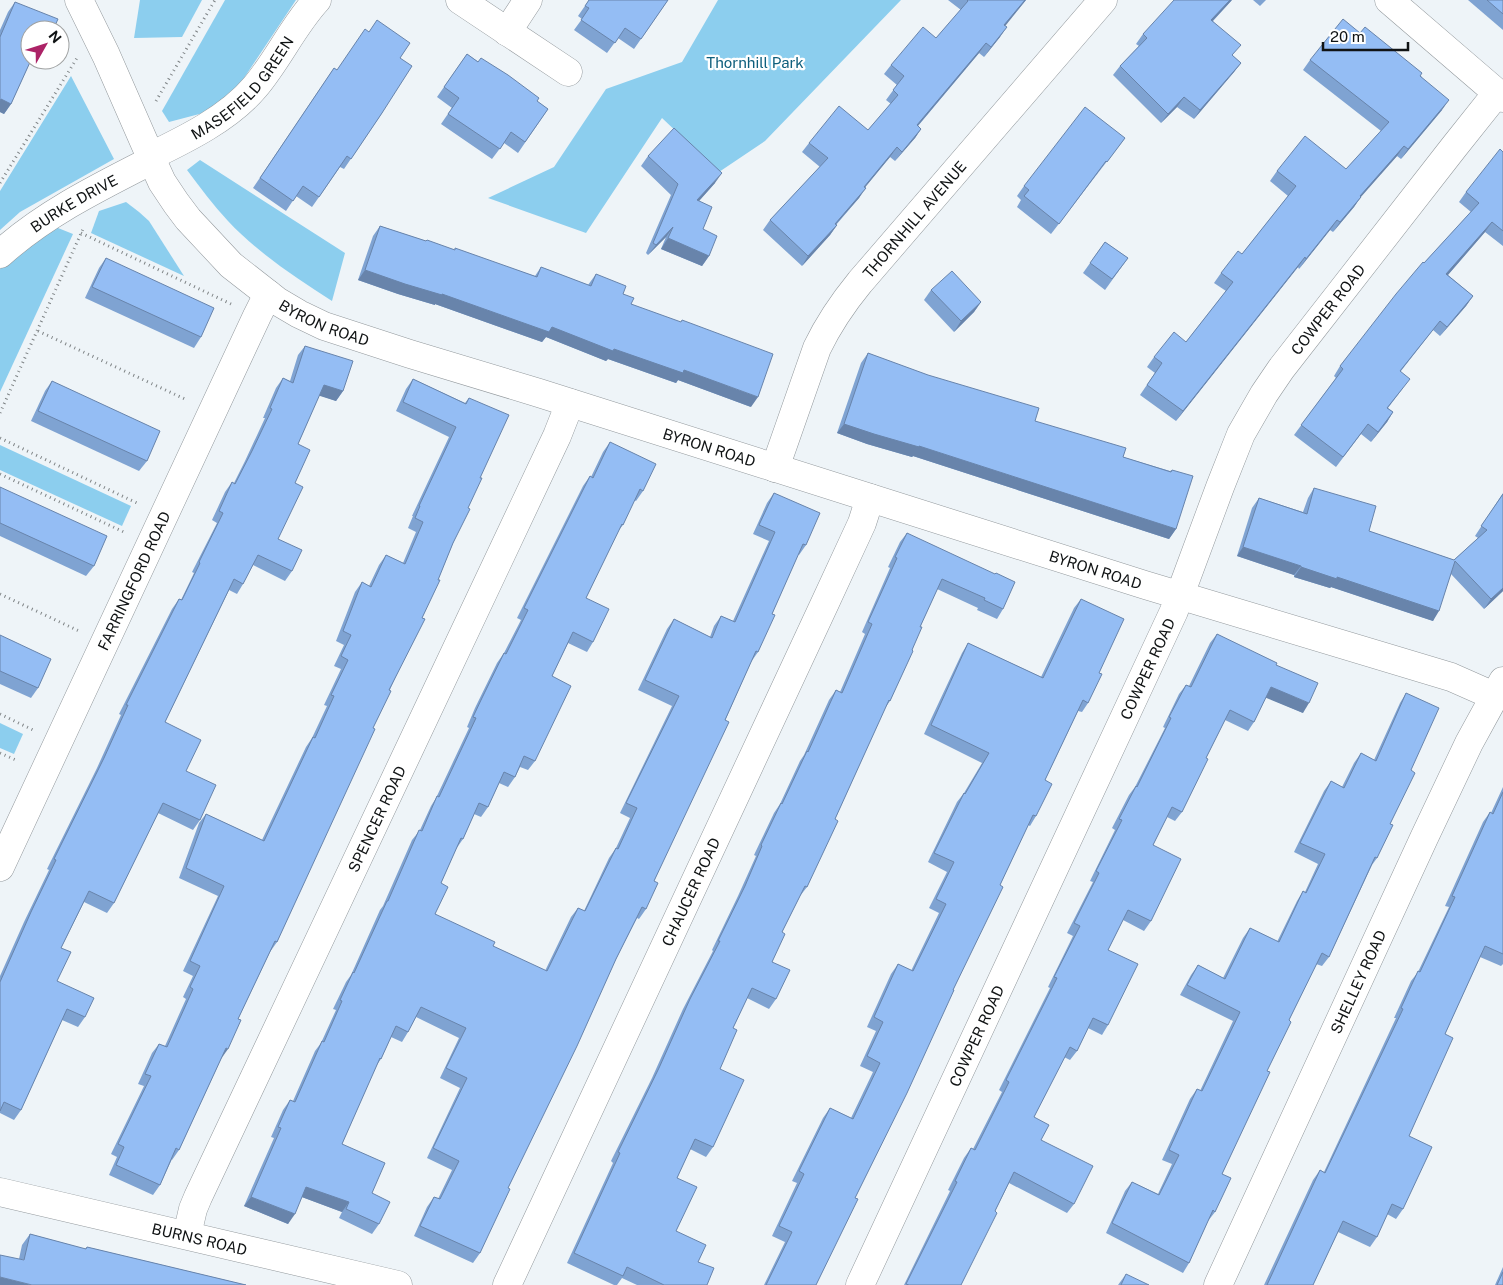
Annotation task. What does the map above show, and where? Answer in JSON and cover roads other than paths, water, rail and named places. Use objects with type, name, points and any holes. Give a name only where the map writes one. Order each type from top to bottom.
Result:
[{"type":"street","name":"BYRON ROAD","points":[[80,0],[162,182],[188,219],[231,265],[262,305],[299,314],[324,326],[410,354],[1179,595],[1452,677],[1499,689]]},
{"type":"street","name":"MASEFIELD GREEN","points":[[151,158],[192,136],[239,103],[254,88],[317,0]]},
{"type":"street","points":[[460,0],[568,72]]},
{"type":"street","points":[[508,32],[528,0]]},
{"type":"street","name":"THORNHILL AVENUE","points":[[775,468],[817,348],[838,310],[1103,0]]},
{"type":"street","points":[[1389,0],[1500,96]]},
{"type":"street","name":"COWPER ROAD","points":[[860,1285],[1174,611],[1235,447],[1250,416],[1285,365],[1454,147],[1500,96]]},
{"type":"street","name":"BURKE DRIVE","points":[[0,254],[47,217],[151,158]]},
{"type":"street","name":"FARRINGFORD ROAD","points":[[0,867],[262,305]]},
{"type":"street","name":"SPENCER ROAD","points":[[187,1235],[193,1209],[557,436],[570,403]]},
{"type":"street","name":"CHAUCER ROAD","points":[[507,1285],[826,603],[862,523],[870,498]]},
{"type":"street","name":"SHELLEY ROAD","points":[[1218,1285],[1424,838],[1470,743],[1499,689]]},
{"type":"street","name":"BURNS ROAD","points":[[0,1192],[398,1285]]},
{"type":"park label","name":"Thornhill Park","points":[[755,62]]}]
